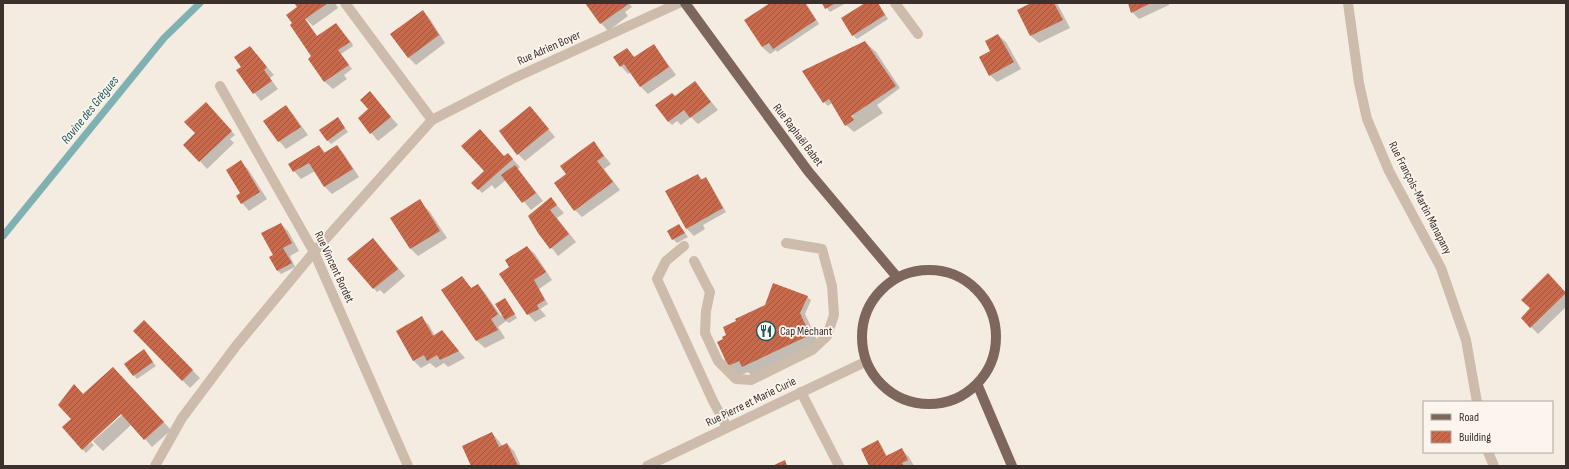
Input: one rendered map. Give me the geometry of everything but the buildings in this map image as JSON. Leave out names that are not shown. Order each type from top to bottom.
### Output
[{"type":"main road","name":"Rue Raphaël Babet","points":[[685,3],[808,171],[897,277]]},
{"type":"main road","points":[[930,269],[953,274],[972,285],[986,302],[995,322],[996,344],[990,366],[978,386],[960,397],[938,404],[916,404],[894,396],[877,381],[866,362],[861,337],[865,313],[878,292],[897,277],[908,272],[930,269]]},
{"type":"main road","points":[[978,386],[1012,466]]},
{"type":"street","points":[[345,3],[432,120]]},
{"type":"street","name":"Rue Adrien Boyer","points":[[155,466],[182,418],[236,346],[314,252],[432,120],[512,79],[679,3]]},
{"type":"street","points":[[895,3],[918,34]]},
{"type":"street","name":"Rue François-Martin Manapany","points":[[1348,3],[1359,83],[1367,119],[1389,171],[1441,268],[1466,340],[1477,401]]},
{"type":"street","name":"Rue Vincent Bordet","points":[[220,86],[314,252],[408,466]]},
{"type":"street","points":[[694,261],[710,292],[706,311],[705,333],[718,362],[736,379],[751,380],[812,350],[827,336],[834,315],[832,286],[822,248],[786,243]]},
{"type":"street","points":[[684,246],[666,262],[657,279],[713,401],[727,427]]},
{"type":"street","name":"Rue Pierre et Marie Curie","points":[[647,466],[866,362]]},
{"type":"street","points":[[801,392],[839,466]]},
{"type":"street","points":[[1488,453],[1494,466]]},
{"type":"waterway","name":"Ravine des Grègues","points":[[3,236],[164,38],[200,3]]},
{"type":"place","name":"Cap Méchant","points":[[766,331]]}]
